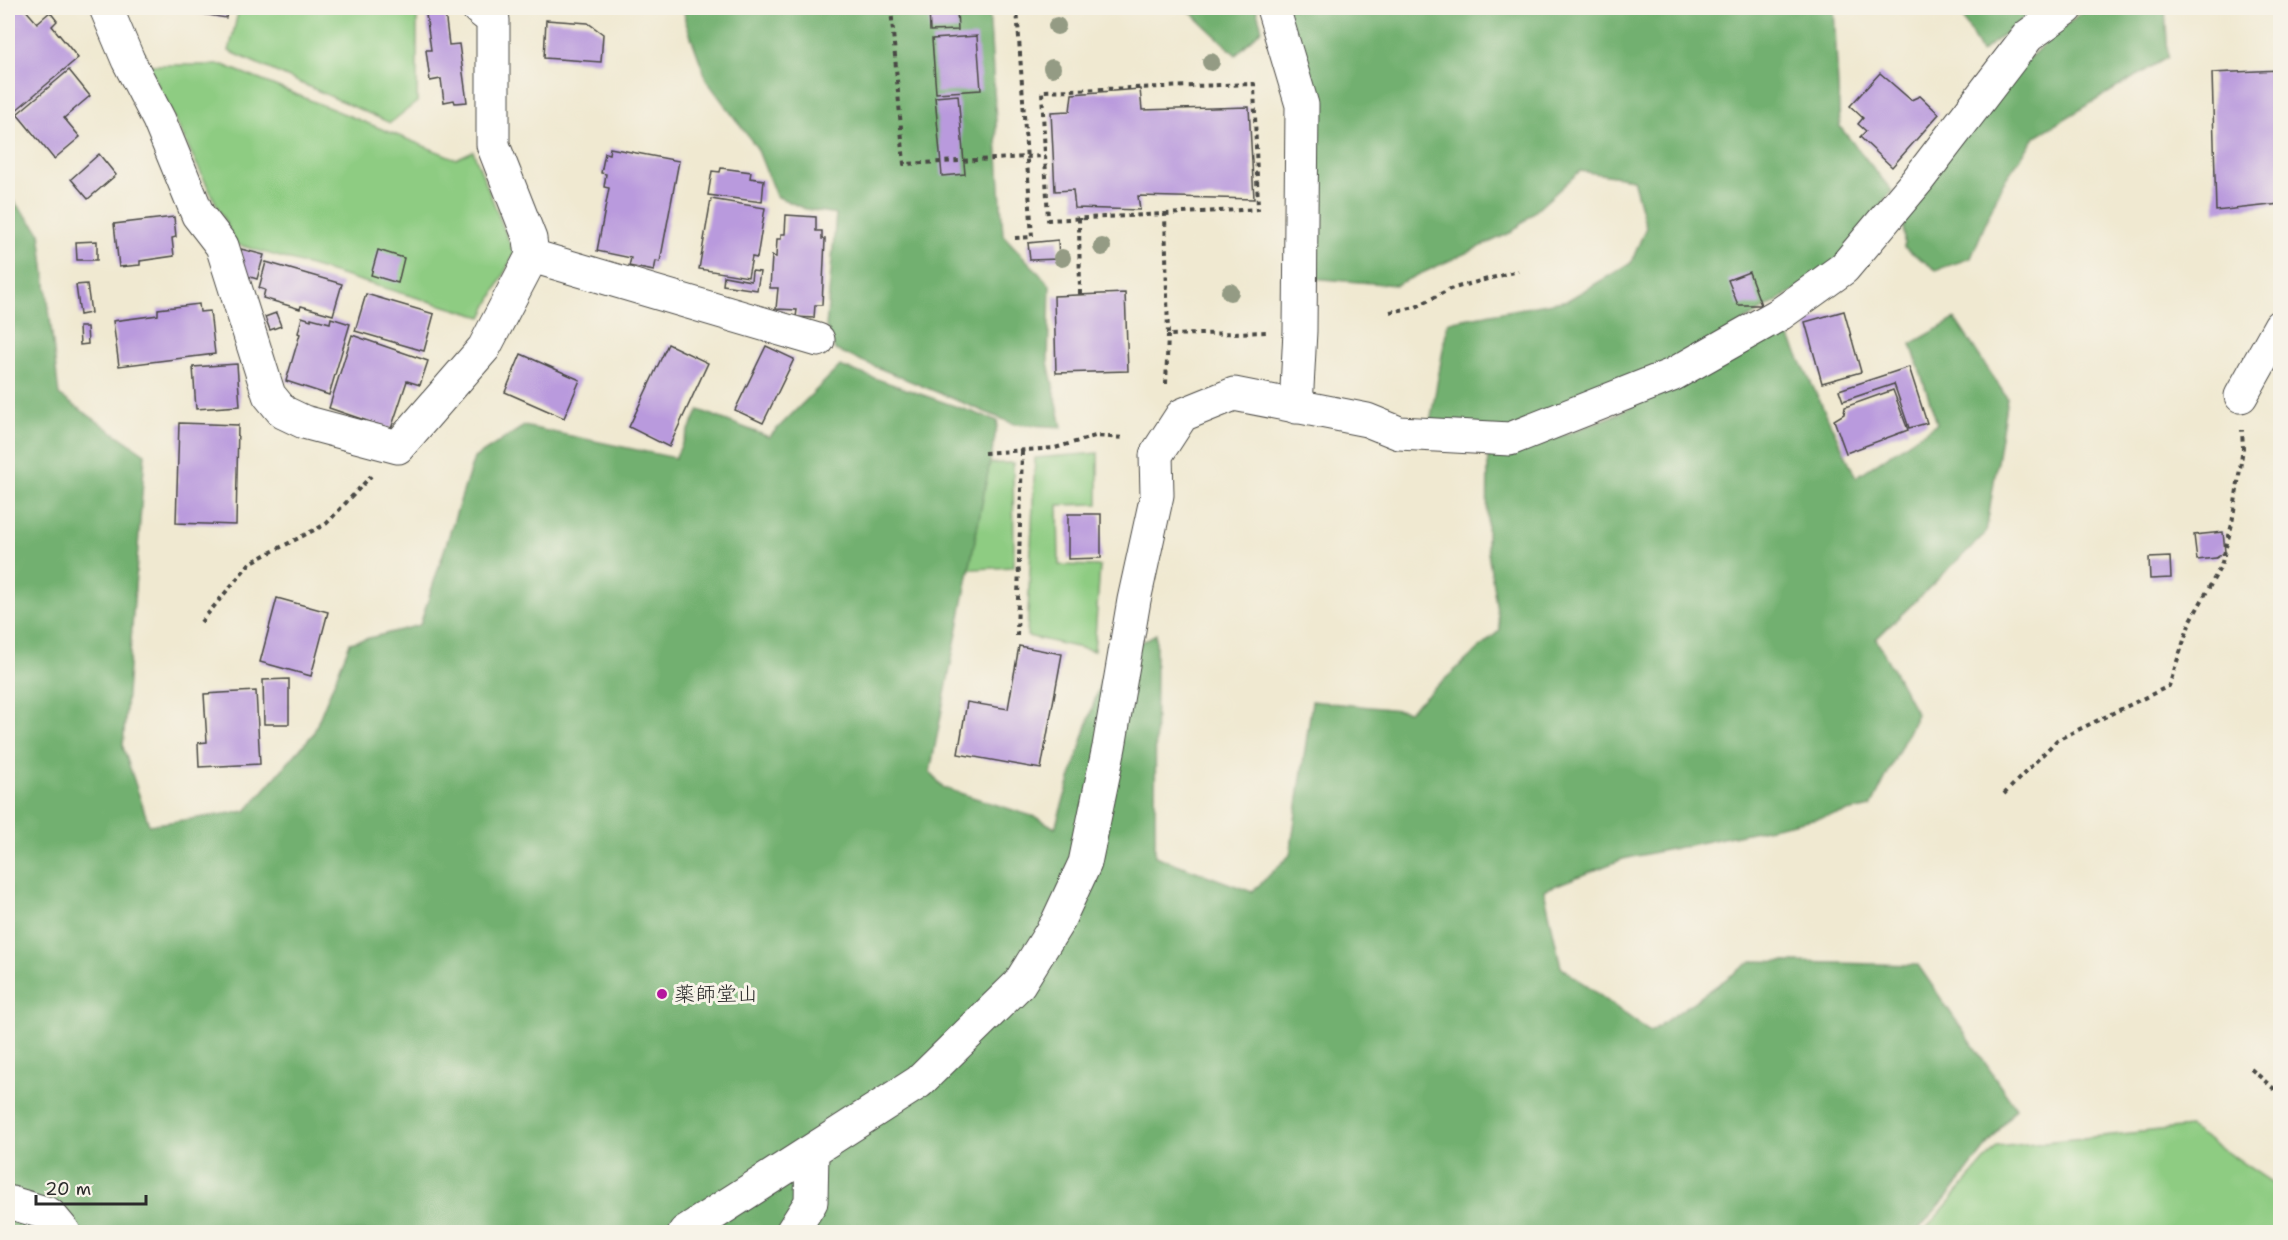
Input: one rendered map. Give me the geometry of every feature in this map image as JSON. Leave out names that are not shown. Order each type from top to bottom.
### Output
[{"type":"street","points":[[106,8],[128,60],[159,120],[198,214],[222,246],[269,394],[283,412],[304,422],[398,447],[484,348],[532,256],[530,239],[493,145],[493,20],[478,8]]},
{"type":"street","points":[[686,1233],[919,1082],[1018,984],[1057,923],[1085,863],[1109,747],[1134,600],[1157,495],[1156,455],[1182,416],[1234,394],[1367,420],[1399,433],[1510,439],[1672,375],[1780,314],[1844,268],[1917,181],[2028,36],[2067,8]]},
{"type":"street","points":[[1270,10],[1302,105],[1300,331],[1296,407]]},
{"type":"street","points":[[532,256],[818,340]]},
{"type":"street","points":[[2241,396],[2280,326]]},
{"type":"street","points":[[792,1233],[811,1202],[813,1151]]},
{"type":"street","points":[[8,1202],[49,1214],[64,1233]]},
{"type":"path","points":[[891,8],[904,164],[1046,156]]},
{"type":"path","points":[[1015,238],[1032,237],[1017,8]]},
{"type":"path","points":[[1254,84],[1258,209],[1048,219],[1046,156],[1042,91],[1254,84]]},
{"type":"path","points":[[1165,214],[1168,335],[1300,331]]},
{"type":"path","points":[[1079,218],[1080,295]]},
{"type":"path","points":[[1390,312],[1416,308],[1450,289],[1518,271]]},
{"type":"path","points":[[2004,794],[2057,740],[2169,687],[2190,622],[2221,566],[2232,524],[2243,448],[2241,396]]},
{"type":"path","points":[[984,453],[1055,448],[1095,436],[1165,442]]},
{"type":"path","points":[[201,622],[250,563],[326,524],[398,447]]},
{"type":"path","points":[[1017,636],[1022,451]]},
{"type":"path","points":[[2251,1069],[2280,1094]]},
{"type":"green space","points":[[239,8],[417,8],[417,102],[390,123],[229,51]]},
{"type":"green space","points":[[684,8],[989,8],[1003,235],[1050,285],[1048,362],[1062,427],[1014,424],[835,350],[826,327],[836,214],[805,209],[776,196],[757,148],[707,81],[685,20]]},
{"type":"green space","points":[[1186,8],[1256,8],[1262,29],[1236,55]]},
{"type":"green space","points":[[1281,8],[1834,8],[1840,127],[1892,191],[1838,264],[1669,367],[1509,434],[1429,428],[1448,322],[1568,300],[1631,263],[1646,227],[1633,179],[1580,171],[1512,232],[1396,285],[1310,278]]},
{"type":"green space","points":[[1958,8],[2037,8],[1981,52]]},
{"type":"green space","points":[[2086,8],[2165,8],[2168,57],[2036,136],[2002,184],[1971,258],[1936,270],[1904,247],[1903,215],[2008,76]]},
{"type":"green space","points":[[148,65],[223,65],[456,159],[473,151],[514,254],[482,317],[236,244]]},
{"type":"green space","points":[[8,195],[40,232],[59,395],[145,454],[123,747],[149,825],[246,811],[313,734],[350,643],[420,625],[474,458],[524,426],[675,458],[699,410],[769,437],[840,366],[998,421],[930,772],[944,788],[1038,818],[1055,828],[1107,661],[1156,634],[1155,856],[1252,892],[1290,855],[1312,701],[1409,711],[1500,630],[1487,546],[1488,454],[1522,451],[1613,416],[1785,328],[1856,477],[1937,423],[1911,344],[1955,319],[2007,398],[1986,533],[1876,639],[1917,714],[1871,807],[1623,859],[1544,890],[1561,967],[1650,1032],[1752,961],[1918,965],[2016,1108],[1953,1190],[1916,1232],[8,1232]]},
{"type":"green space","points":[[1098,453],[1098,504],[1058,505],[1059,565],[1100,566],[1094,651],[1027,636],[1035,458]]},
{"type":"green space","points":[[1013,463],[1014,567],[953,570],[959,464]]},
{"type":"green space","points":[[2189,1127],[2280,1188],[2280,1232],[1923,1232],[1997,1147]]},
{"type":"building","points":[[8,8],[24,8],[37,23],[50,12],[57,21],[52,26],[78,58],[8,117]]},
{"type":"building","points":[[197,8],[228,8],[226,18],[196,13]]},
{"type":"building","points":[[929,8],[957,8],[958,30],[930,31]]},
{"type":"building","points":[[445,12],[449,45],[459,44],[467,102],[455,103],[454,100],[444,102],[441,79],[430,81],[426,50],[431,50],[426,14]]},
{"type":"building","points":[[546,20],[588,23],[603,34],[601,62],[544,58]]},
{"type":"building","points":[[977,36],[981,90],[936,93],[932,39]]},
{"type":"building","points":[[69,70],[90,96],[64,118],[80,137],[54,159],[17,114]]},
{"type":"building","points":[[2280,70],[2280,204],[2216,211],[2212,73]]},
{"type":"building","points":[[1880,73],[1911,100],[1920,96],[1939,114],[1892,167],[1860,137],[1866,131],[1858,124],[1863,118],[1850,106]]},
{"type":"building","points":[[1140,89],[1142,110],[1249,107],[1254,199],[1138,196],[1140,210],[1075,208],[1073,190],[1055,191],[1051,112],[1070,111],[1072,94]]},
{"type":"building","points":[[958,95],[965,174],[942,176],[935,97]]},
{"type":"building","points":[[610,148],[679,161],[660,262],[656,261],[654,271],[629,266],[631,258],[597,251],[609,188],[604,187],[606,174],[601,173],[605,153],[609,154]]},
{"type":"building","points":[[99,154],[116,175],[88,199],[71,179]]},
{"type":"building","points":[[721,168],[751,172],[750,178],[764,180],[762,202],[708,195],[712,171],[720,172]]},
{"type":"building","points":[[711,199],[765,208],[757,258],[752,257],[748,277],[699,269]]},
{"type":"building","points":[[786,215],[816,217],[816,231],[822,231],[822,239],[825,239],[822,305],[815,305],[814,318],[796,317],[797,310],[776,309],[778,288],[770,288],[772,256],[776,257],[777,239],[781,239],[781,234],[785,234]]},
{"type":"building","points":[[174,217],[176,237],[172,238],[174,256],[140,261],[140,265],[119,267],[114,224]]},
{"type":"building","points":[[1058,240],[1059,259],[1030,260],[1028,243]]},
{"type":"building","points":[[97,241],[97,260],[77,260],[76,242]]},
{"type":"building","points":[[241,249],[264,255],[257,279],[244,275]]},
{"type":"building","points":[[378,250],[404,258],[398,283],[371,275]]},
{"type":"building","points":[[266,262],[342,284],[333,315],[301,306],[300,309],[263,298],[265,290],[259,288]]},
{"type":"building","points":[[752,271],[760,272],[757,290],[723,285],[724,276],[751,281]]},
{"type":"building","points":[[1749,272],[1761,305],[1738,305],[1728,280]]},
{"type":"building","points":[[87,284],[91,313],[80,315],[76,285]]},
{"type":"building","points":[[1125,293],[1128,371],[1056,373],[1054,296]]},
{"type":"building","points":[[366,294],[434,314],[424,351],[355,331]]},
{"type":"building","points":[[199,304],[200,312],[210,311],[215,354],[119,366],[113,321],[158,315],[158,309]]},
{"type":"building","points":[[1844,311],[1861,372],[1822,383],[1805,322]]},
{"type":"building","points":[[276,313],[281,326],[270,330],[265,317]]},
{"type":"building","points":[[302,317],[330,323],[331,318],[350,324],[329,395],[286,381],[300,334],[298,333]]},
{"type":"building","points":[[79,327],[87,327],[88,344],[80,345]]},
{"type":"building","points":[[352,335],[428,361],[420,385],[407,381],[391,429],[329,408]]},
{"type":"building","points":[[668,344],[708,363],[669,447],[629,427]]},
{"type":"building","points":[[766,346],[794,359],[763,423],[735,410]]},
{"type":"building","points":[[521,354],[580,380],[564,418],[505,392]]},
{"type":"building","points":[[237,364],[240,406],[196,409],[193,367]]},
{"type":"building","points":[[1909,367],[1927,423],[1909,428],[1894,384],[1843,401],[1839,390]]},
{"type":"building","points":[[1893,390],[1908,430],[1846,453],[1834,420],[1844,414],[1845,407]]},
{"type":"building","points":[[179,423],[238,425],[236,525],[176,523]]},
{"type":"building","points":[[1068,514],[1101,514],[1101,558],[1068,559]]},
{"type":"building","points":[[2223,532],[2225,552],[2216,558],[2197,560],[2194,535]]},
{"type":"building","points":[[2170,557],[2171,578],[2150,579],[2149,558]]},
{"type":"building","points":[[277,598],[328,612],[311,676],[260,662]]},
{"type":"building","points":[[1019,646],[1062,654],[1041,769],[958,754],[967,702],[1008,709]]},
{"type":"building","points":[[289,679],[289,724],[264,724],[263,680]]},
{"type":"building","points":[[256,691],[260,764],[199,767],[198,743],[207,742],[204,694]]},
{"type":"place","name":"薬師堂山","points":[[662,994]]}]
